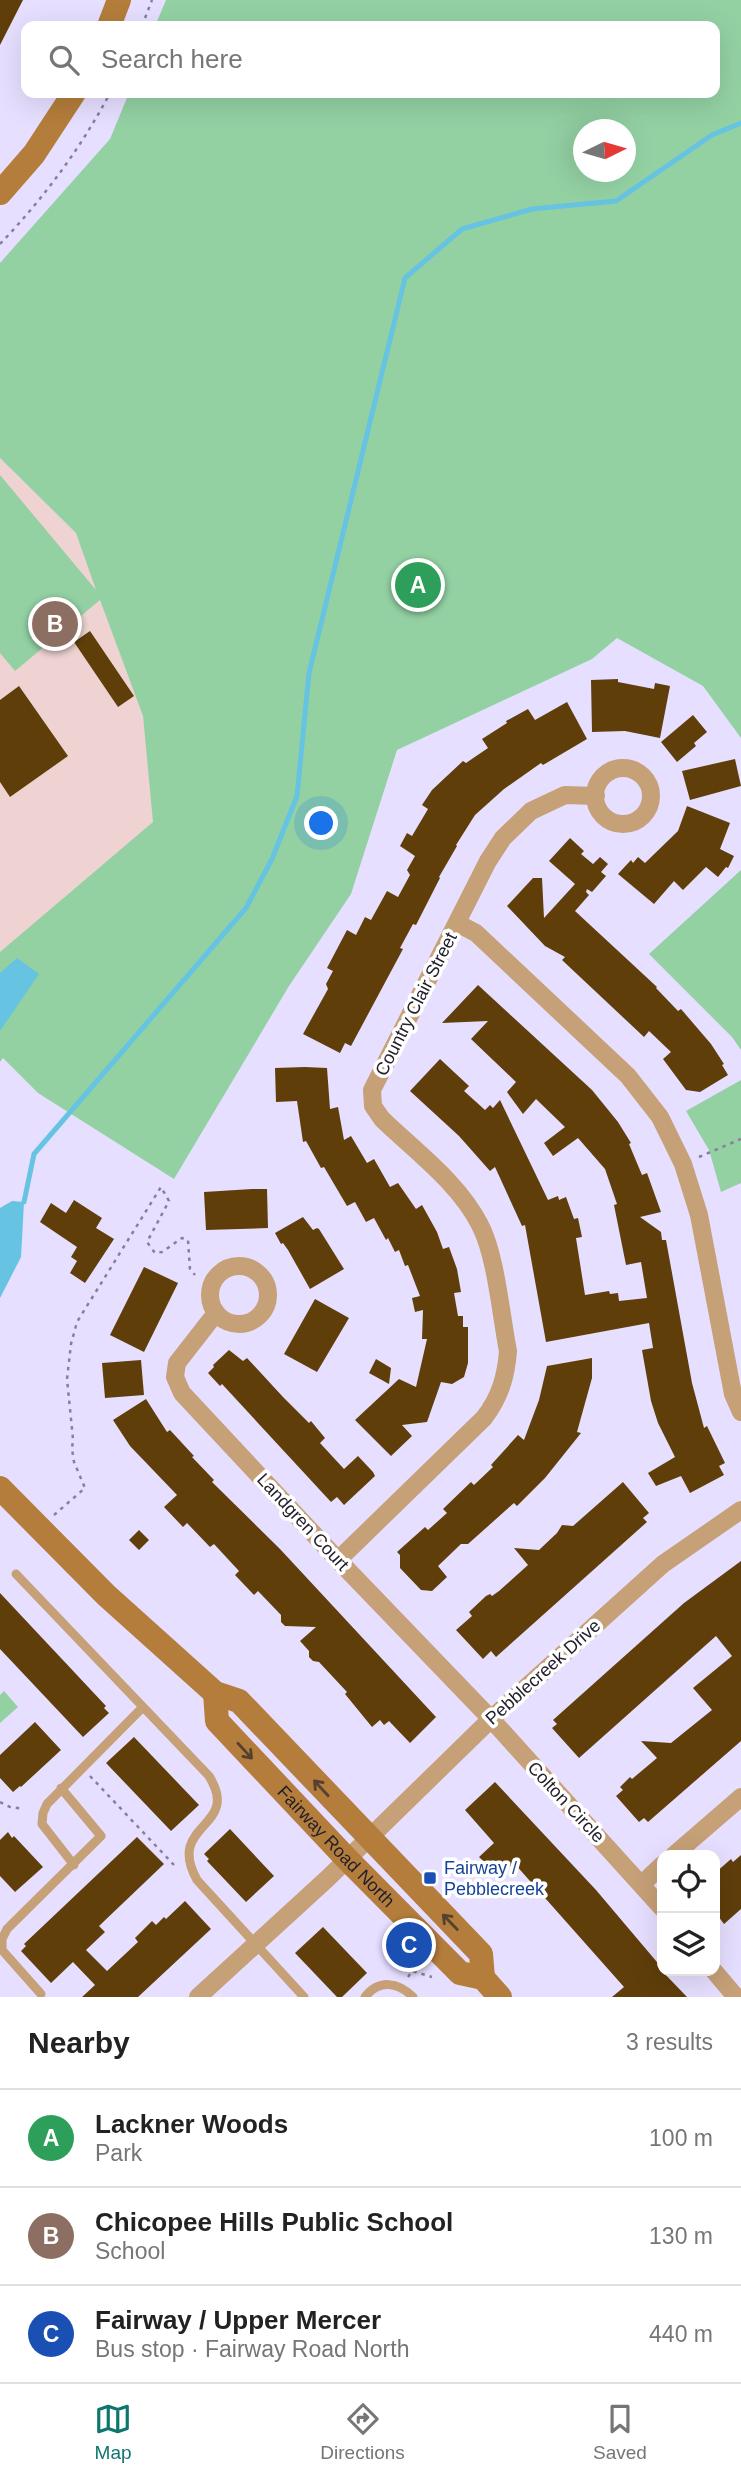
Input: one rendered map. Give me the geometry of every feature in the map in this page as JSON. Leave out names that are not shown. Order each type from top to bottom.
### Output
[{"type":"main road","points":[[112,21],[119,0]]},
{"type":"main road","points":[[0,193],[34,154],[71,98]]},
{"type":"main road","name":"Fairway Road North","points":[[0,1488],[106,1595],[215,1693],[218,1721],[358,1848],[460,1973],[483,1978],[500,1997]]},
{"type":"street","points":[[457,923],[488,861],[503,838],[531,811],[565,795],[596,796]]},
{"type":"street","name":"Country Clair Street","points":[[338,1560],[484,1418],[504,1380],[508,1351],[488,1244],[481,1226],[452,1186],[382,1119],[373,1106],[372,1090],[457,923],[476,933],[628,1076],[660,1117],[683,1164],[699,1215],[733,1394],[741,1412]]},
{"type":"street","name":"Landgren Court","points":[[216,1313],[177,1363],[175,1377],[182,1393],[491,1718]]},
{"type":"street","name":"Pebblecreek Drive","points":[[198,1997],[358,1848],[491,1718],[663,1564],[741,1510]]},
{"type":"street","name":"Colton Circle","points":[[491,1718],[657,1902]]},
{"type":"street","points":[[680,1850],[741,1797]]},
{"type":"street","points":[[642,1884],[657,1870]]},
{"type":"street","points":[[718,1976],[736,1997]]},
{"type":"lane","points":[[16,1574],[209,1776],[218,1795],[217,1807],[212,1817],[197,1832],[187,1857],[197,1880],[304,1997]]},
{"type":"lane","points":[[74,1865],[42,1824],[43,1813],[61,1788],[143,1707]]},
{"type":"lane","points":[[41,1994],[2,1950],[2,1939],[7,1929],[101,1836],[61,1788]]},
{"type":"lane","points":[[365,1997],[371,1989],[387,1983],[402,1987],[412,1997]]},
{"type":"path","points":[[144,21],[152,0]]},
{"type":"path","points":[[0,244],[61,171],[107,98]]},
{"type":"path","points":[[683,1164],[741,1139]]},
{"type":"path","points":[[38,1529],[85,1488],[72,1450],[67,1379],[71,1344],[77,1322],[161,1187],[169,1201],[148,1242],[150,1249],[155,1253],[162,1252],[182,1238],[188,1240],[190,1269],[195,1275]]},
{"type":"path","points":[[82,1767],[174,1865]]},
{"type":"path","points":[[0,1802],[24,1810]]},
{"type":"path","points":[[402,1987],[412,1971],[439,1979]]},
{"type":"shaded area","points":[[0,458],[76,533],[143,716],[154,822],[0,952]]},
{"type":"green space","points":[[166,0],[741,0],[741,738],[703,686],[617,638],[592,659],[397,750],[351,894],[289,986],[174,1179],[38,1093],[3,1058],[0,1062],[0,952],[153,822],[143,716],[100,600],[15,671],[0,653],[0,475],[96,590],[76,533],[0,458],[0,263],[110,139],[127,98],[720,98],[720,21],[157,21]]},
{"type":"green space","points":[[741,870],[741,1050],[732,1037],[649,954]]},
{"type":"green space","points":[[741,1080],[741,1183],[721,1192],[709,1150],[686,1111]]},
{"type":"green space","points":[[4,1691],[18,1707],[0,1723],[0,1695]]},
{"type":"water","points":[[17,958],[39,974],[0,1031],[0,973]]},
{"type":"water","points":[[12,1201],[24,1202],[21,1257],[0,1298],[0,1208]]},
{"type":"building","points":[[0,0],[23,0],[0,45]]},
{"type":"building","points":[[90,631],[134,696],[118,707],[74,642]]},
{"type":"building","points":[[618,679],[618,682],[654,689],[655,683],[670,686],[660,738],[625,731],[592,732],[591,680]]},
{"type":"building","points":[[19,686],[68,756],[10,797],[0,782],[0,700]]},
{"type":"building","points":[[567,702],[587,739],[543,765],[541,763],[504,789],[475,815],[456,845],[416,925],[413,924],[400,948],[403,949],[351,1046],[345,1043],[340,1053],[303,1034],[328,989],[326,984],[333,971],[327,968],[347,930],[356,935],[365,917],[371,920],[387,891],[398,897],[410,875],[407,870],[415,856],[400,846],[407,833],[412,836],[428,809],[422,805],[432,790],[463,761],[466,763],[488,748],[482,739],[507,723],[506,721],[528,709],[535,720]]},
{"type":"building","points":[[693,715],[707,732],[694,743],[696,746],[677,762],[661,742]]},
{"type":"building","points":[[735,759],[741,786],[690,800],[682,771]]},
{"type":"building","points":[[687,806],[730,823],[720,849],[734,856],[728,868],[718,877],[706,867],[683,890],[674,881],[654,904],[618,874],[631,860],[633,863],[638,857],[645,863],[678,831]]},
{"type":"building","points":[[570,838],[584,851],[581,854],[593,864],[600,857],[608,864],[601,872],[606,876],[592,892],[587,889],[589,895],[575,911],[657,987],[678,1011],[681,1009],[724,1064],[722,1065],[728,1075],[700,1092],[686,1090],[663,1059],[671,1052],[649,1031],[644,1037],[562,960],[565,957],[545,946],[507,906],[533,878],[542,878],[544,918],[575,884],[549,861]]},
{"type":"building","points":[[478,985],[592,1090],[631,1143],[629,1144],[642,1175],[647,1173],[661,1212],[640,1217],[661,1232],[662,1240],[666,1240],[692,1383],[704,1428],[707,1426],[725,1463],[719,1466],[724,1475],[690,1493],[681,1476],[656,1486],[648,1473],[675,1457],[658,1423],[651,1401],[642,1350],[653,1348],[649,1323],[546,1342],[525,1225],[522,1226],[495,1167],[490,1171],[459,1136],[410,1091],[440,1059],[469,1086],[464,1091],[485,1110],[490,1105],[493,1108],[500,1100],[548,1200],[558,1196],[559,1200],[566,1197],[574,1219],[578,1218],[582,1237],[576,1238],[585,1295],[609,1291],[610,1294],[618,1293],[619,1301],[647,1298],[641,1262],[626,1265],[614,1205],[617,1204],[605,1169],[578,1138],[553,1156],[544,1143],[565,1127],[536,1099],[523,1114],[507,1092],[516,1082],[471,1039],[488,1021],[442,1023]]},
{"type":"building","points":[[275,1068],[327,1068],[330,1109],[338,1107],[344,1140],[351,1136],[367,1163],[374,1159],[390,1187],[398,1183],[416,1209],[422,1205],[443,1249],[449,1247],[457,1269],[461,1292],[454,1293],[458,1316],[463,1316],[463,1327],[468,1327],[468,1363],[464,1377],[452,1384],[441,1382],[427,1422],[402,1425],[412,1436],[391,1456],[355,1420],[399,1379],[416,1387],[427,1339],[422,1339],[423,1310],[415,1312],[412,1298],[420,1296],[399,1250],[395,1252],[374,1218],[366,1222],[355,1202],[347,1206],[324,1167],[321,1168],[306,1141],[303,1142],[297,1101],[276,1102]]},
{"type":"building","points":[[267,1189],[268,1228],[206,1230],[204,1192]]},
{"type":"building","points":[[74,1200],[102,1218],[96,1228],[114,1239],[85,1283],[70,1273],[77,1261],[71,1257],[77,1247],[40,1222],[51,1203],[66,1213]]},
{"type":"building","points":[[303,1217],[313,1230],[319,1229],[344,1269],[310,1289],[275,1233]]},
{"type":"building","points":[[144,1267],[178,1283],[144,1352],[110,1335]]},
{"type":"building","points":[[315,1299],[349,1318],[317,1372],[284,1354]]},
{"type":"building","points":[[229,1350],[243,1361],[247,1358],[309,1423],[311,1421],[325,1438],[320,1443],[344,1469],[358,1456],[373,1472],[375,1476],[344,1505],[337,1497],[331,1502],[222,1384],[220,1386],[208,1373]]},
{"type":"building","points":[[592,1358],[592,1378],[577,1432],[581,1433],[545,1478],[517,1506],[514,1503],[468,1544],[461,1544],[438,1566],[447,1577],[432,1591],[421,1590],[400,1568],[400,1555],[397,1552],[425,1527],[428,1530],[447,1513],[443,1509],[471,1482],[474,1485],[493,1467],[491,1465],[518,1435],[524,1440],[539,1400],[547,1366]]},
{"type":"building","points":[[376,1359],[391,1368],[389,1384],[369,1373]]},
{"type":"building","points":[[141,1360],[144,1395],[105,1398],[102,1363]]},
{"type":"building","points":[[146,1399],[167,1432],[170,1430],[194,1456],[192,1457],[214,1480],[212,1482],[280,1549],[436,1717],[410,1743],[389,1721],[384,1725],[380,1720],[372,1727],[345,1694],[347,1692],[319,1662],[309,1657],[309,1651],[300,1641],[316,1627],[285,1626],[281,1622],[281,1615],[258,1591],[254,1595],[235,1575],[239,1571],[214,1544],[210,1547],[187,1523],[183,1527],[164,1507],[177,1495],[130,1446],[113,1420]]},
{"type":"building","points":[[623,1482],[649,1513],[643,1518],[647,1522],[496,1657],[491,1651],[483,1659],[456,1630],[472,1616],[469,1612],[486,1596],[492,1596],[499,1591],[528,1565],[514,1548],[539,1550],[562,1525],[573,1526]]},
{"type":"building","points":[[139,1530],[149,1540],[139,1550],[129,1540]]},
{"type":"building","points":[[741,1561],[741,1741],[648,1822],[644,1818],[639,1822],[616,1796],[623,1790],[620,1787],[630,1777],[632,1779],[657,1758],[641,1741],[671,1743],[712,1710],[693,1688],[732,1656],[716,1636],[579,1758],[552,1728],[557,1724],[553,1720],[684,1603]]},
{"type":"building","points":[[0,1593],[106,1706],[104,1708],[109,1713],[83,1737],[0,1649]]},
{"type":"building","points":[[35,1722],[61,1750],[13,1792],[0,1778],[0,1755]]},
{"type":"building","points":[[134,1737],[199,1805],[171,1831],[106,1763]]},
{"type":"building","points":[[495,1782],[596,1890],[657,1962],[657,1976],[667,1976],[687,1997],[612,1997],[624,1987],[514,1863],[499,1876],[479,1857],[494,1843],[465,1810]]},
{"type":"building","points":[[230,1829],[274,1876],[246,1902],[207,1861],[209,1859],[204,1854]]},
{"type":"building","points":[[8,1832],[43,1867],[15,1892],[0,1876],[0,1840]]},
{"type":"building","points":[[137,1837],[164,1864],[99,1926],[105,1932],[86,1950],[107,1971],[138,1942],[135,1938],[152,1921],[156,1925],[164,1917],[166,1919],[185,1901],[211,1929],[138,1997],[82,1997],[95,1985],[73,1962],[51,1983],[21,1951],[26,1946],[24,1944]]},
{"type":"building","points":[[741,1855],[741,1909],[724,1924],[720,1919],[720,1869],[731,1859],[733,1862]]},
{"type":"building","points":[[323,1927],[367,1973],[342,1997],[337,1997],[295,1953]]},
{"type":"waterway","points":[[24,1202],[34,1154],[246,908],[272,859],[297,796],[309,673],[405,278],[462,229],[532,209],[616,201],[712,135],[741,123]]},
{"type":"place","name":"Lackner Woods","points":[[418,585]]},
{"type":"place","name":"Chicopee Hills Public School","points":[[55,624]]},
{"type":"place","name":"Fairway / Pebblecreek","points":[[430,1878]]},
{"type":"place","name":"Fairway / Upper Mercer","points":[[409,1945]]}]
